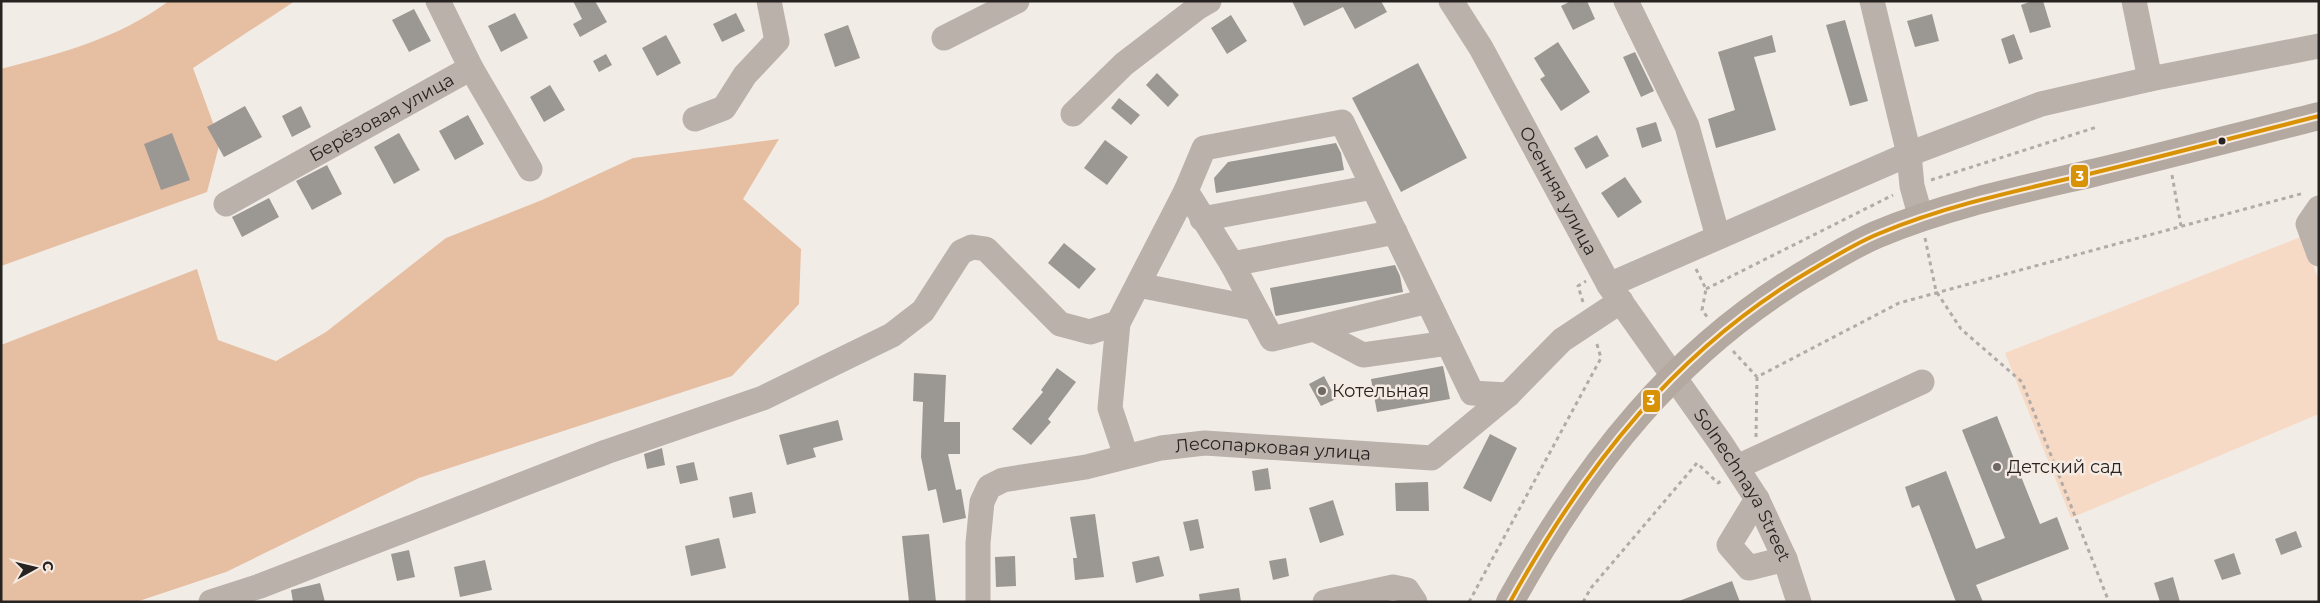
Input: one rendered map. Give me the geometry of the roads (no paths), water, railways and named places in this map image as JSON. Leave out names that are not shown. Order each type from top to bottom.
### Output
[{"type":"main road","points":[[1510,602],[1541,545],[1596,463],[1672,376],[1719,334],[1786,284],[1876,235],[1921,218],[2009,192],[2319,116]]},
{"type":"street","name":"Берёзовая улица","points":[[226,204],[471,68],[438,1]]},
{"type":"street","points":[[695,119],[724,108],[745,75],[777,41],[769,1]]},
{"type":"street","points":[[944,38],[1017,1]]},
{"type":"street","points":[[1073,114],[1124,64],[1197,8],[1209,1]]},
{"type":"street","name":"Осенняя улица","points":[[1451,1],[1481,48],[1611,286],[1672,376]]},
{"type":"street","points":[[1626,1],[1687,126],[1718,237]]},
{"type":"street","points":[[1872,1],[1909,154],[1912,186],[1921,218]]},
{"type":"street","points":[[2134,1],[2150,79]]},
{"type":"street","name":"Лесопарковая улица","points":[[978,602],[978,543],[982,502],[989,487],[1003,480],[1086,467],[1161,448],[1205,443],[1432,458],[1508,395],[1562,340],[1589,321],[1611,286],[1909,154],[2041,104],[2150,79],[2319,46]]},
{"type":"street","points":[[471,68],[530,168]]},
{"type":"street","points":[[1126,456],[1110,408],[1118,322],[1186,191],[1204,148],[1342,122],[1472,393],[1508,395]]},
{"type":"street","points":[[1202,219],[1374,187]]},
{"type":"street","points":[[1186,191],[1232,264],[1272,339],[1428,301]]},
{"type":"street","points":[[2314,200],[2308,224],[2319,254]]},
{"type":"street","points":[[1232,264],[1395,232]]},
{"type":"street","points":[[211,602],[260,586],[606,452],[763,398],[892,335],[923,311],[961,252],[972,247],[986,249],[1060,324],[1090,332],[1118,322]]},
{"type":"street","points":[[1138,285],[1254,308]]},
{"type":"street","points":[[1314,329],[1362,355],[1448,343]]},
{"type":"street","name":"Solnechnaya Street","points":[[1672,376],[1746,464],[1756,499],[1785,559],[1800,602]]},
{"type":"street","points":[[1746,464],[1922,382]]},
{"type":"street","points":[[1756,499],[1729,545],[1749,568],[1785,559]]},
{"type":"street","points":[[1325,602],[1393,587],[1407,590],[1415,602]]},
{"type":"place","name":"Котельная","points":[[1322,391]]},
{"type":"place","name":"Детский сад","points":[[1997,467]]}]
